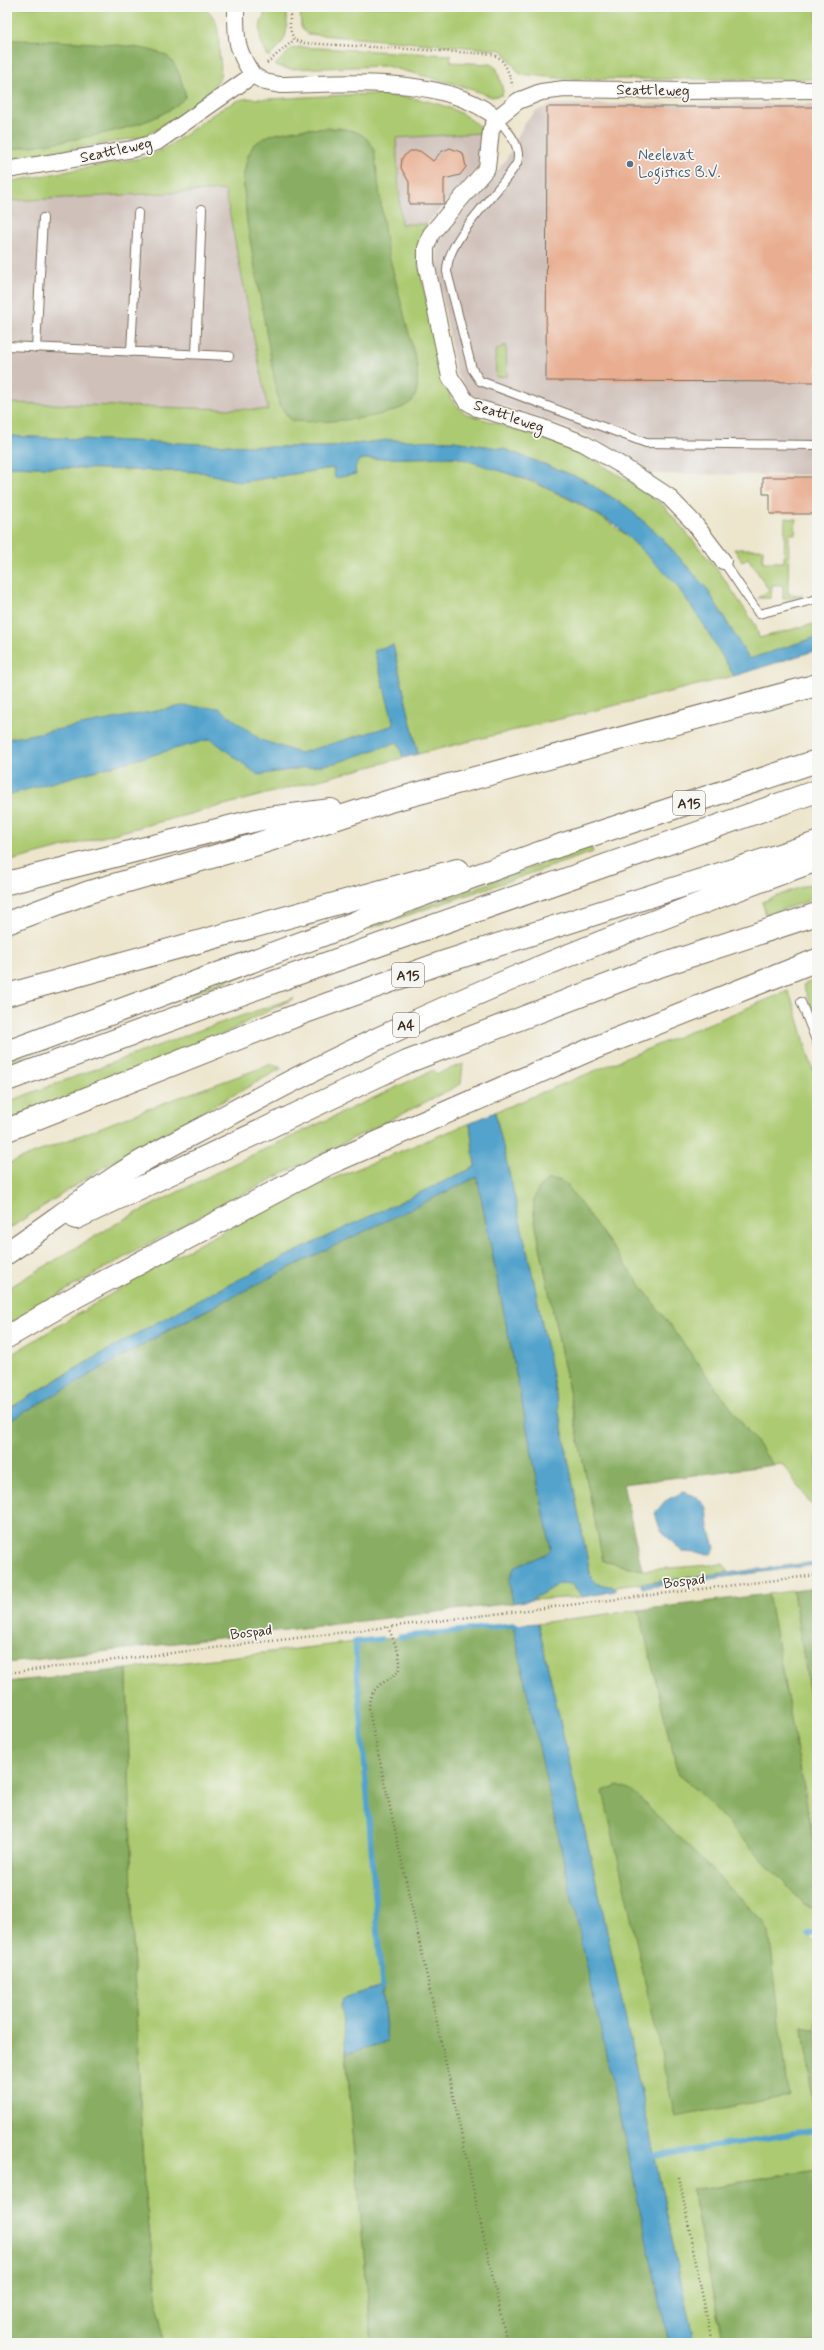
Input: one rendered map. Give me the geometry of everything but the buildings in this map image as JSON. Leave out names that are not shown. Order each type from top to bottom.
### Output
[{"type":"highway","points":[[7,923],[89,892],[254,845],[390,801],[817,685]]},
{"type":"highway","name":"A15","points":[[7,1052],[346,926],[409,900],[561,845],[817,761]]},
{"type":"highway","name":"A15","points":[[7,1080],[300,973],[817,791]]},
{"type":"highway","points":[[7,882],[261,819],[390,801]]},
{"type":"highway","name":"A15","points":[[7,1130],[300,1014],[438,964],[817,843]]},
{"type":"highway","name":"A15","points":[[7,995],[413,881],[561,845]]},
{"type":"highway","name":"A4","points":[[14,1248],[120,1174],[273,1090],[402,1027],[560,958],[674,912],[817,860]]},
{"type":"highway","name":"A4","points":[[14,1248],[407,1062],[650,969],[817,914]]},
{"type":"highway","points":[[7,1337],[77,1296],[326,1165],[587,1051],[817,960]]},
{"type":"street","points":[[236,7],[237,41],[241,56],[253,74],[265,82],[280,85],[378,84],[415,87],[463,98],[484,108],[497,118]]},
{"type":"street","name":"Seattleweg","points":[[7,170],[133,149],[157,142],[253,74]]},
{"type":"street","name":"Seattleweg","points":[[724,561],[694,524],[668,496],[645,480],[583,443],[538,426],[477,408],[466,401],[450,377],[426,263],[426,248],[431,234],[487,168],[491,130],[497,118],[518,100],[541,92],[564,89],[684,91],[817,90]]},
{"type":"lane","points":[[497,118],[517,147],[519,156],[517,163],[460,238],[446,260],[447,272],[472,369],[480,381],[646,443],[817,445]]},
{"type":"lane","points":[[196,354],[202,209]]},
{"type":"lane","points":[[131,352],[138,213]]},
{"type":"lane","points":[[36,348],[43,218]]},
{"type":"lane","points":[[7,346],[229,356]]},
{"type":"lane","points":[[724,561],[759,614],[817,599]]},
{"type":"lane","points":[[801,1002],[817,1043]]},
{"type":"path","points":[[290,7],[290,29],[294,40]]},
{"type":"path","points":[[253,74],[294,40]]},
{"type":"path","points":[[294,40],[304,43],[491,54],[498,56],[503,61],[518,100]]},
{"type":"path","name":"Bospad","points":[[7,1673],[817,1575]]},
{"type":"path","points":[[388,1627],[401,1663],[397,1673],[373,1692],[368,1703],[506,2343]]},
{"type":"path","points":[[679,2178],[712,2343]]},
{"type":"shaded area","points":[[553,104],[817,104],[817,475],[650,474],[615,450],[587,435],[508,407],[479,401],[469,393],[456,373],[436,261],[438,242],[506,160],[525,122],[536,111]]},
{"type":"shaded area","points":[[481,133],[483,162],[427,224],[401,224],[396,138]]},
{"type":"shaded area","points":[[225,190],[268,410],[7,403],[7,201]]},
{"type":"green space","points":[[7,7],[205,7],[213,16],[219,36],[221,67],[219,79],[207,95],[185,112],[161,128],[142,137],[7,160],[7,150],[126,128],[92,43],[7,40]]},
{"type":"green space","points":[[269,7],[287,7],[287,30],[286,35],[276,51],[269,57],[262,45],[260,32],[262,19]]},
{"type":"green space","points":[[304,7],[817,7],[817,79],[567,79],[520,74],[502,50],[307,34],[301,27],[300,10]]},
{"type":"green space","points":[[7,40],[117,45],[157,52],[168,57],[175,65],[180,75],[186,96],[172,108],[153,118],[129,127],[103,134],[7,150]]},
{"type":"green space","points":[[300,47],[450,55],[451,62],[491,64],[497,69],[503,91],[502,95],[492,97],[462,86],[386,66],[288,69],[275,65],[291,49]]},
{"type":"green space","points":[[374,94],[417,99],[444,106],[468,118],[480,127],[481,133],[396,138],[401,224],[427,224],[421,234],[417,255],[441,370],[451,399],[466,414],[526,432],[580,452],[634,484],[664,506],[721,574],[756,626],[759,638],[817,623],[817,637],[749,659],[707,589],[659,535],[626,506],[580,478],[504,449],[454,441],[388,440],[330,447],[275,447],[7,436],[7,403],[268,410],[225,190],[7,201],[7,182],[147,157],[170,145],[225,107],[237,101],[249,98],[266,99]]},
{"type":"green space","points":[[338,128],[359,133],[371,143],[374,149],[386,243],[417,365],[417,389],[415,397],[412,401],[403,407],[390,412],[336,421],[292,421],[279,405],[247,223],[243,178],[247,158],[254,144],[270,135],[301,129]]},
{"type":"green space","points":[[506,345],[507,376],[496,377],[495,351]]},
{"type":"green space","points":[[456,457],[487,466],[548,489],[603,519],[629,537],[653,558],[675,583],[706,628],[734,676],[418,754],[393,645],[374,650],[403,758],[7,862],[7,466],[202,472],[241,482],[333,468],[335,477],[356,474],[355,467],[360,460],[364,459]]},
{"type":"green space","points":[[785,518],[796,519],[795,534],[789,534],[788,594],[802,595],[802,597],[783,599],[783,585],[772,585],[771,598],[758,598],[769,590],[748,558],[742,561],[734,549],[763,549],[763,562],[784,562]]},
{"type":"green space","points":[[591,846],[593,852],[350,935],[7,1063],[7,1059],[85,1029]]},
{"type":"green space","points":[[817,881],[817,898],[766,915],[762,902]]},
{"type":"green space","points":[[817,979],[817,1022],[803,985]]},
{"type":"green space","points":[[788,991],[817,1080],[817,1512],[782,1464],[773,1465],[760,1450],[566,1184],[535,1221],[603,1561],[642,1570],[723,1564],[729,1572],[615,1587],[597,1584],[591,1578],[533,1277],[495,1112]]},
{"type":"green space","points":[[294,998],[201,1045],[7,1121],[7,1102],[197,1031]]},
{"type":"green space","points":[[272,1064],[282,1068],[99,1170],[7,1230],[7,1164],[158,1105]]},
{"type":"green space","points":[[463,1064],[461,1084],[174,1230],[7,1326],[7,1289],[119,1222],[231,1165],[433,1070],[436,1074]]},
{"type":"green space","points":[[470,1123],[475,1167],[382,1210],[244,1278],[95,1357],[7,1410],[7,1357],[157,1266],[293,1195]]},
{"type":"green space","points":[[477,1177],[551,1549],[546,1554],[514,1568],[509,1581],[513,1603],[7,1663],[7,1422],[180,1324],[298,1263]]},
{"type":"green space","points":[[547,1180],[559,1180],[566,1184],[773,1465],[623,1484],[642,1570],[603,1561],[535,1221],[534,1198],[538,1189]]},
{"type":"green space","points":[[560,1583],[572,1584],[583,1597],[531,1600]]},
{"type":"green space","points":[[817,1588],[817,1738],[793,1591]]},
{"type":"green space","points":[[793,1591],[817,1738],[817,1860],[768,1594]]},
{"type":"green space","points":[[768,1594],[817,1860],[817,1907],[815,1909],[804,1904],[696,1789],[678,1774],[639,1610]]},
{"type":"green space","points":[[639,1610],[678,1774],[696,1788],[815,1908],[817,1907],[817,1932],[808,1935],[817,1944],[817,2029],[803,2026],[817,2138],[817,2170],[692,2190],[723,2343],[694,2343],[601,1903],[538,1623]]},
{"type":"green space","points":[[513,1625],[669,2343],[372,2343],[346,2053],[387,2042],[355,1642]]},
{"type":"green space","points":[[355,1642],[387,2042],[346,2053],[372,2343],[163,2343],[144,2187],[133,1947],[127,1669]]},
{"type":"green space","points":[[127,1669],[133,1947],[144,2187],[163,2343],[7,2343],[7,1682]]},
{"type":"green space","points":[[618,1785],[631,1790],[762,1920],[769,1932],[789,2096],[675,2117],[603,1791]]},
{"type":"green space","points":[[803,2026],[817,2029],[817,2138]]},
{"type":"green space","points":[[817,2170],[817,2343],[723,2343],[692,2190]]},
{"type":"water","points":[[7,436],[275,447],[330,447],[388,440],[454,441],[504,449],[580,478],[626,506],[659,535],[707,589],[749,659],[817,637],[817,650],[734,676],[702,622],[675,583],[617,526],[577,502],[535,482],[456,457],[364,459],[360,460],[355,467],[356,474],[335,478],[333,468],[241,482],[201,472],[7,466]]},
{"type":"water","points":[[393,645],[418,754],[403,758],[398,742],[336,763],[258,775],[211,739],[7,795],[7,739],[182,706],[219,708],[261,740],[300,753],[394,725],[374,650]]},
{"type":"water","points":[[495,1112],[533,1277],[591,1578],[597,1584],[615,1587],[615,1591],[583,1597],[572,1584],[560,1583],[531,1600],[513,1603],[509,1581],[514,1568],[546,1554],[551,1549],[477,1177],[309,1258],[177,1325],[7,1422],[7,1410],[94,1358],[196,1301],[289,1255],[475,1167],[470,1123]]},
{"type":"water","points":[[683,1492],[697,1497],[707,1508],[709,1527],[715,1548],[711,1554],[682,1552],[660,1529],[655,1513],[665,1501]]},
{"type":"water","points":[[815,1562],[815,1565],[642,1588],[641,1584]]},
{"type":"water","points":[[538,1623],[601,1903],[694,2343],[669,2343],[527,1692],[513,1625]]},
{"type":"water","points":[[382,1986],[387,2042],[346,2053],[341,2007],[344,1998]]},
{"type":"waterway","points":[[400,1637],[513,1625]]},
{"type":"waterway","points":[[382,1639],[355,1642],[382,1986]]},
{"type":"waterway","points":[[808,1935],[817,1933]]},
{"type":"waterway","points":[[655,2156],[817,2130]]},
{"type":"place","name":"Neelevat Logistics B.V.","points":[[630,164]]}]
